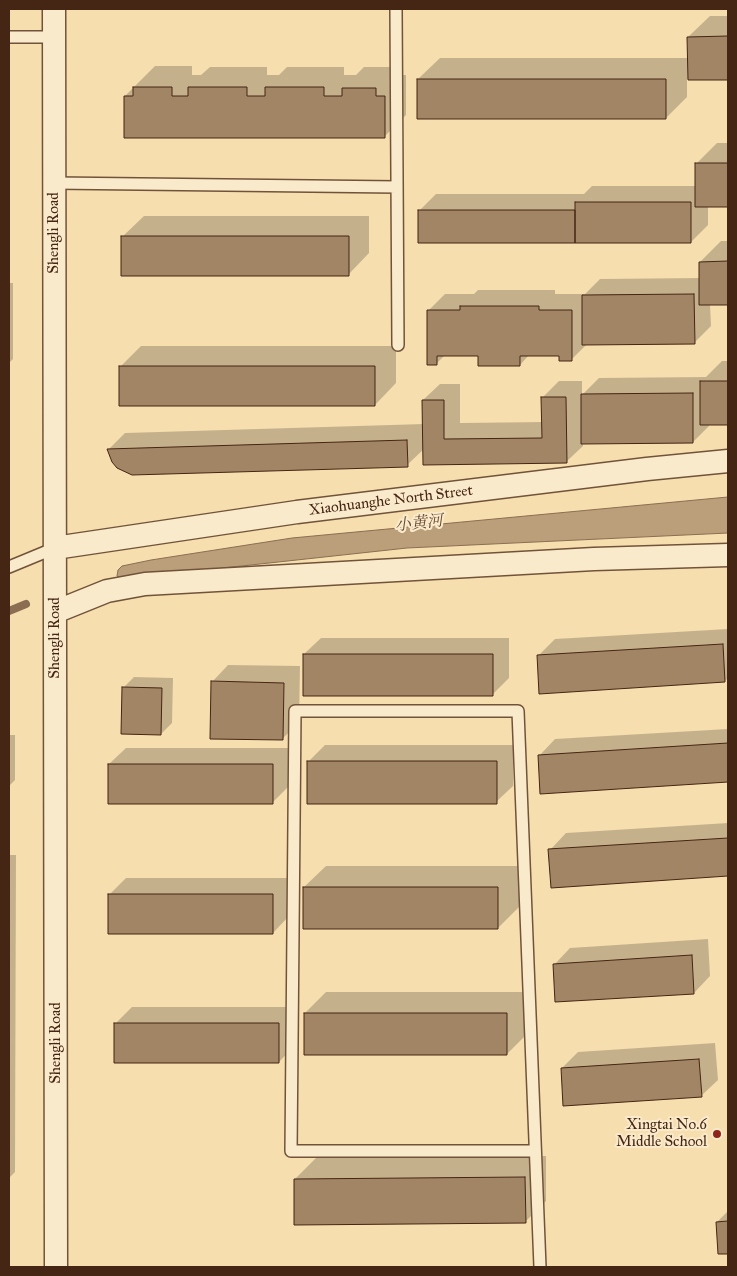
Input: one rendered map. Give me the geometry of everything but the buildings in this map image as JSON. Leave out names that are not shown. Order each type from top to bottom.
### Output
[{"type":"street","name":"Shengli Road","points":[[54,9],[56,1267]]},
{"type":"street","name":"Xiaohuanghe North Street","points":[[55,548],[297,512],[647,469],[728,461]]},
{"type":"street","points":[[55,612],[107,591],[145,584],[594,559],[728,555]]},
{"type":"lane","points":[[396,9],[398,345]]},
{"type":"lane","points":[[9,37],[54,37]]},
{"type":"lane","points":[[54,183],[397,186]]},
{"type":"lane","points":[[9,567],[55,548]]},
{"type":"lane","points":[[535,1151],[291,1151],[295,712],[518,712],[540,1267]]},
{"type":"shaded area","points":[[728,497],[728,533],[407,548],[122,579],[117,576],[118,570],[122,566],[292,538]]},
{"type":"waterway","name":"小黄河","points":[[9,611],[26,604]]},
{"type":"place","name":"Xingtai No.6 Middle School","points":[[717,1134]]}]
